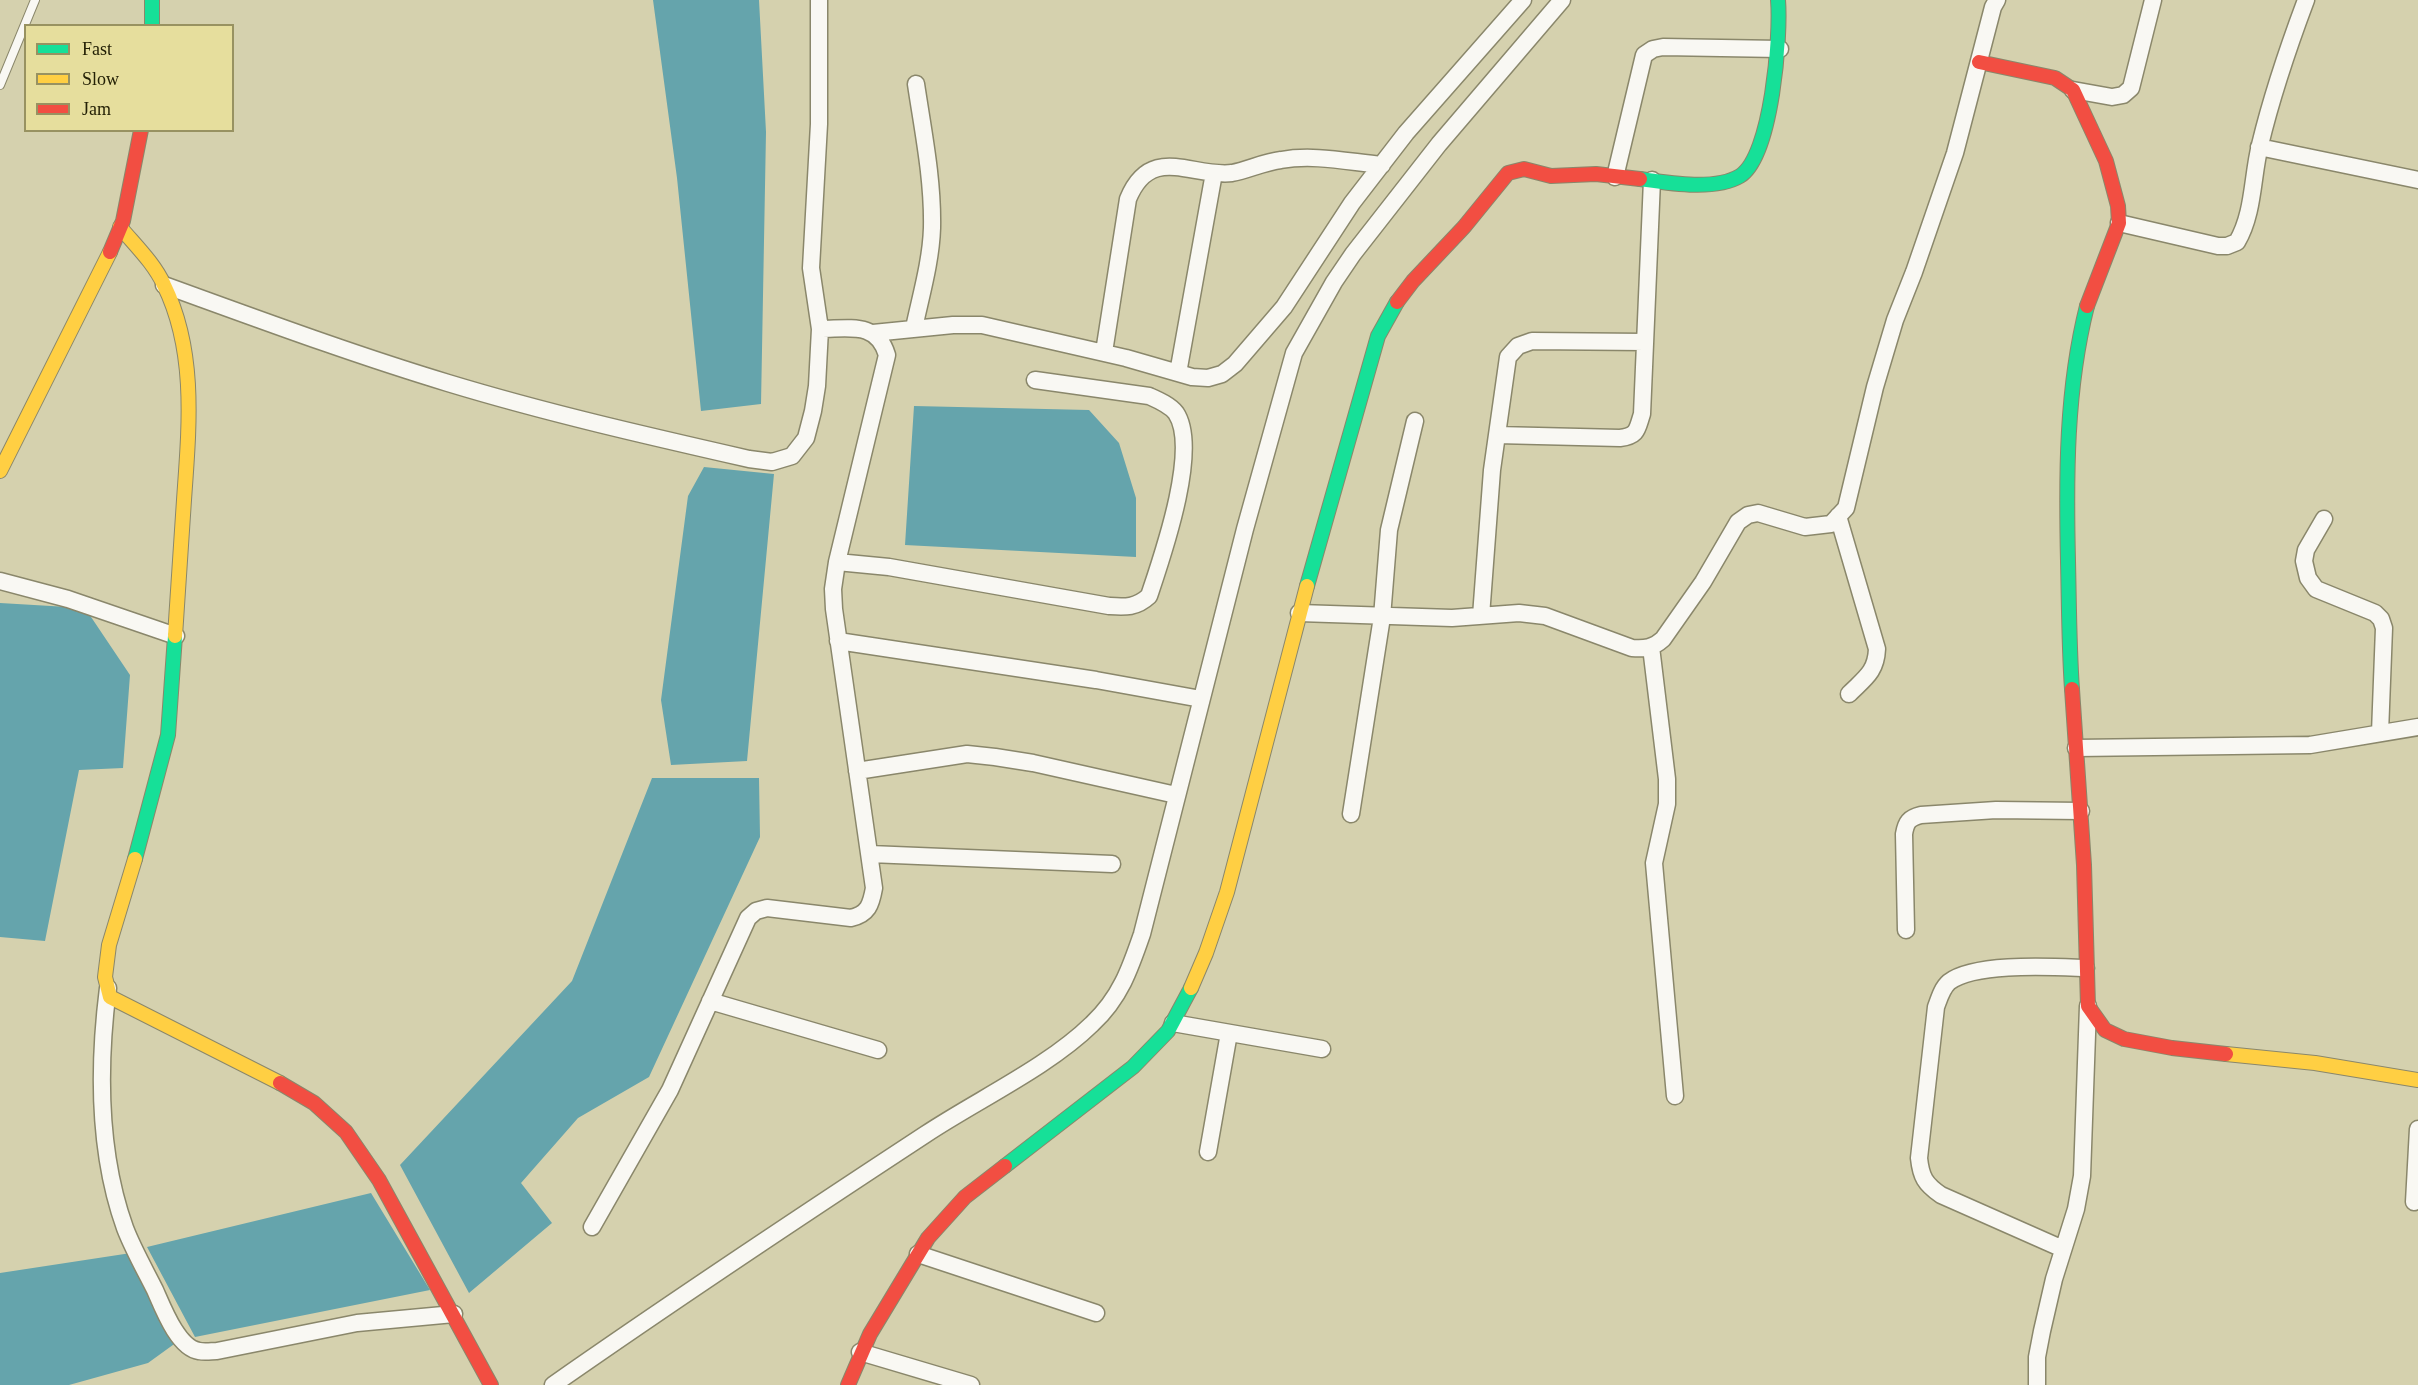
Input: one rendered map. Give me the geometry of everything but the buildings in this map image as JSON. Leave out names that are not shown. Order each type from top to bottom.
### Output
[{"type":"street","points":[[152,0],[152,24]]},
{"type":"street","points":[[164,285],[319,341],[449,384],[604,426],[772,462],[792,456],[806,438],[817,386],[820,329],[811,268],[819,124],[819,0]]},
{"type":"street","points":[[820,329],[860,329],[873,333],[953,325],[982,325],[1104,352],[1178,373],[1208,378],[1222,374],[1235,364],[1284,307],[1352,203],[1406,133],[1523,0]]},
{"type":"street","points":[[553,1385],[692,1288],[928,1132],[1065,1049],[1116,998],[1142,934],[1245,529],[1294,353],[1334,282],[1353,254],[1439,144],[1562,0]]},
{"type":"street","points":[[848,1385],[866,1339],[918,1254],[947,1213],[1133,1067],[1173,1023],[1185,1002],[1206,953],[1227,892],[1323,523],[1378,336],[1389,312],[1405,289],[1459,232],[1514,168],[1522,168],[1540,175],[1596,174],[1699,184],[1730,180],[1741,175],[1751,162],[1764,126],[1774,84],[1780,49],[1778,0]]},
{"type":"street","points":[[1299,613],[1452,618],[1519,613],[1545,616],[1632,648],[1644,649],[1663,639],[1703,582],[1738,522],[1748,515],[1758,513],[1805,527],[1817,528],[1831,524],[1846,508],[1878,376],[1895,320],[1955,153],[1993,7],[1997,0]]},
{"type":"street","points":[[1979,62],[2055,78],[2073,90],[2112,97],[2123,95],[2131,88],[2153,0]]},
{"type":"street","points":[[2119,222],[2218,246],[2227,246],[2237,242],[2246,223],[2259,147],[2277,80],[2306,0]]},
{"type":"street","points":[[1615,177],[1644,55],[1653,49],[1663,47],[1780,49]]},
{"type":"street","points":[[914,328],[932,229],[929,170],[916,84]]},
{"type":"street","points":[[2037,1385],[2037,1357],[2042,1331],[2076,1209],[2082,1176],[2088,1006],[2080,811],[2070,656],[2066,490],[2073,375],[2090,294],[2119,222],[2118,206],[2106,161],[2073,90]]},
{"type":"street","points":[[0,471],[102,271],[120,227],[141,132]]},
{"type":"street","points":[[2259,147],[2418,180]]},
{"type":"street","points":[[1104,352],[1128,199],[1133,186],[1144,176],[1159,168],[1176,165],[1214,173],[1233,173],[1262,163],[1303,157],[1382,165]]},
{"type":"street","points":[[1178,373],[1214,173]]},
{"type":"street","points":[[1497,435],[1630,437],[1637,430],[1642,414],[1652,180]]},
{"type":"street","points":[[120,227],[164,285],[183,343],[189,376],[189,417],[168,735],[147,821],[109,945],[105,977],[110,997],[263,1074],[314,1103],[346,1132],[379,1180],[491,1385]]},
{"type":"street","points":[[592,1227],[670,1090],[748,918],[756,911],[767,908],[851,918],[863,915],[871,906],[874,888],[870,854],[838,641],[833,589],[837,562],[886,355],[883,344],[873,333]]},
{"type":"street","points":[[1481,616],[1492,470],[1508,357],[1518,346],[1532,341],[1645,342]]},
{"type":"street","points":[[837,562],[889,567],[1109,606],[1128,608],[1143,602],[1149,596],[1169,536],[1182,470],[1183,433],[1176,413],[1164,402],[1149,396],[1035,380]]},
{"type":"street","points":[[1351,814],[1382,617],[1389,530],[1415,421]]},
{"type":"street","points":[[1838,516],[1877,648],[1877,663],[1871,673],[1849,694]]},
{"type":"street","points":[[2324,519],[2306,550],[2304,561],[2308,578],[2316,589],[2375,613],[2381,618],[2384,628],[2380,733]]},
{"type":"street","points":[[0,581],[68,599],[176,636]]},
{"type":"street","points":[[838,641],[1096,680],[1201,699]]},
{"type":"street","points":[[1651,647],[1667,779],[1667,804],[1654,863],[1675,1096]]},
{"type":"street","points":[[2076,748],[2310,745],[2418,727]]},
{"type":"street","points":[[857,771],[967,754],[995,756],[1176,795]]},
{"type":"street","points":[[1906,930],[1904,834],[1910,818],[1921,814],[1996,810],[2080,811]]},
{"type":"street","points":[[870,854],[1112,864]]},
{"type":"street","points":[[2064,1249],[1941,1195],[1927,1186],[1921,1175],[1919,1158],[1936,1007],[1948,983],[1961,976],[1990,970],[2032,966],[2086,968]]},
{"type":"street","points":[[108,988],[101,1045],[106,1141],[113,1191],[125,1230],[170,1322],[183,1342],[197,1351],[217,1351],[357,1323],[454,1314]]},
{"type":"street","points":[[710,1001],[878,1050]]},
{"type":"street","points":[[2088,1006],[2105,1030],[2124,1039],[2172,1048],[2315,1063],[2418,1080]]},
{"type":"street","points":[[1173,1023],[1322,1049]]},
{"type":"street","points":[[1208,1152],[1229,1033]]},
{"type":"street","points":[[2414,1202],[2418,1129]]},
{"type":"street","points":[[918,1254],[1096,1313]]},
{"type":"street","points":[[860,1352],[971,1385]]},
{"type":"lane","points":[[25,24],[35,0]]},
{"type":"lane","points":[[0,85],[24,27]]},
{"type":"water","points":[[653,0],[759,0],[766,132],[761,404],[701,411],[677,178]]},
{"type":"water","points":[[914,406],[1089,410],[1119,443],[1136,498],[1136,557],[905,545]]},
{"type":"water","points":[[704,467],[774,474],[747,761],[671,765],[661,700],[688,496]]},
{"type":"water","points":[[0,603],[85,608],[130,675],[123,768],[79,770],[45,941],[0,937]]},
{"type":"water","points":[[652,778],[759,778],[760,837],[649,1077],[578,1118],[521,1183],[552,1223],[469,1293],[400,1165],[572,981]]},
{"type":"water","points":[[371,1193],[430,1290],[195,1337],[147,1247]]},
{"type":"water","points":[[131,1253],[177,1342],[148,1363],[69,1385],[0,1385],[0,1273]]},
{"type":"traffic: fast","points":[[152,0],[152,24]]},
{"type":"traffic: fast","points":[[1640,179],[1705,185],[1730,181],[1740,176],[1751,164],[1760,145],[1772,94],[1778,39],[1778,0]]},
{"type":"traffic: fast","points":[[1307,586],[1378,336],[1397,302]]},
{"type":"traffic: fast","points":[[2072,689],[2067,529],[2069,433],[2075,369],[2087,306]]},
{"type":"traffic: fast","points":[[135,859],[168,735],[175,636]]},
{"type":"traffic: fast","points":[[1005,1166],[1133,1067],[1168,1031],[1191,988]]},
{"type":"traffic: slow","points":[[120,227],[150,262],[164,285],[175,311],[186,363],[188,445],[175,636]]},
{"type":"traffic: slow","points":[[0,471],[110,252]]},
{"type":"traffic: slow","points":[[1191,988],[1227,892],[1307,586]]},
{"type":"traffic: slow","points":[[135,859],[109,945],[105,977],[110,997],[280,1083]]},
{"type":"traffic: slow","points":[[2226,1054],[2315,1063],[2418,1080]]},
{"type":"traffic: jam","points":[[1979,62],[2055,78],[2073,90],[2106,161],[2118,206],[2119,223],[2087,306]]},
{"type":"traffic: jam","points":[[110,252],[123,221],[141,132]]},
{"type":"traffic: jam","points":[[1397,302],[1413,281],[1464,227],[1508,173],[1524,169],[1551,176],[1596,174],[1640,179]]},
{"type":"traffic: jam","points":[[2072,689],[2084,865],[2088,1006],[2105,1030],[2124,1039],[2172,1048],[2226,1054]]},
{"type":"traffic: jam","points":[[280,1083],[314,1103],[346,1132],[379,1180],[491,1385]]},
{"type":"traffic: jam","points":[[848,1385],[870,1334],[928,1238],[965,1197],[1005,1166]]}]
